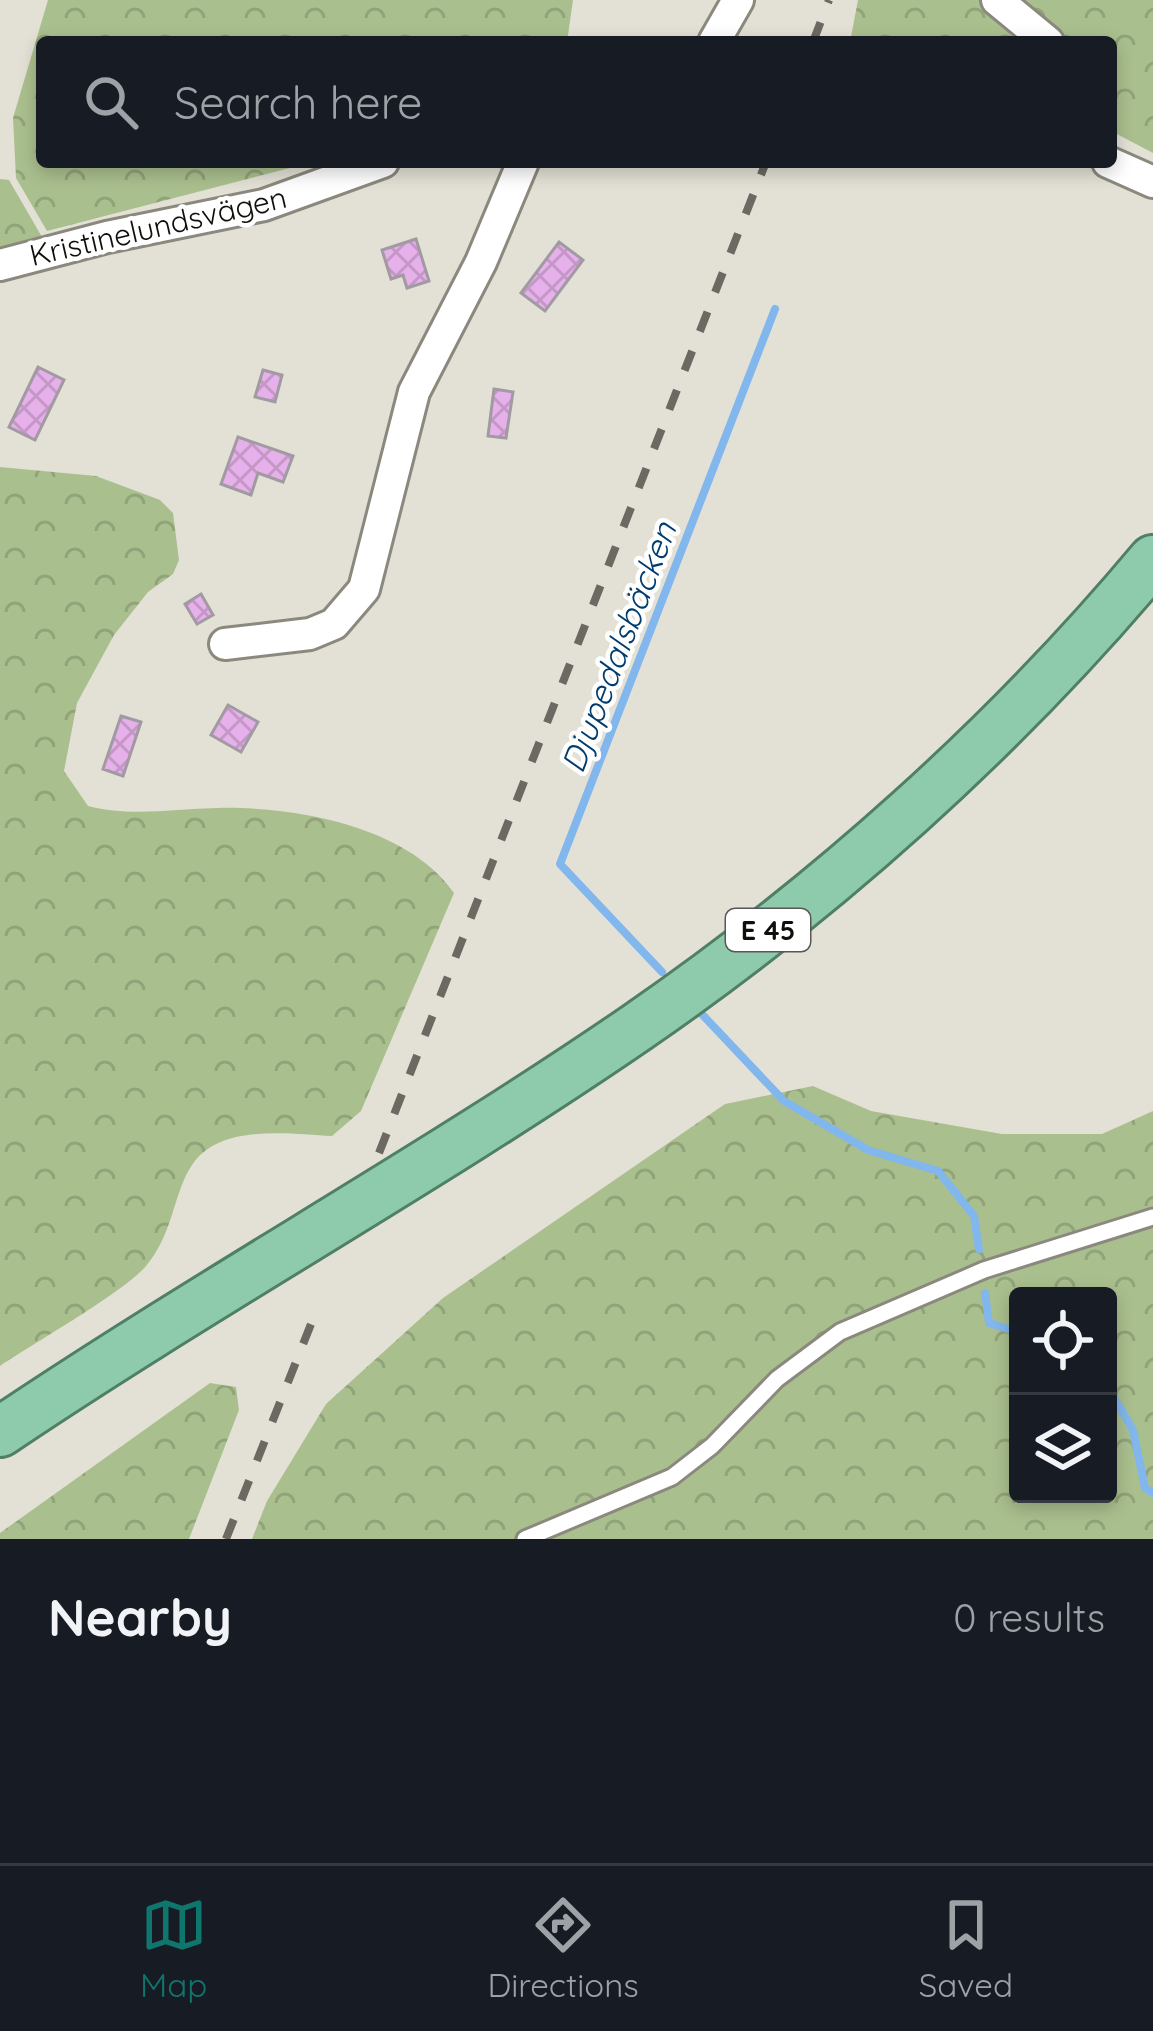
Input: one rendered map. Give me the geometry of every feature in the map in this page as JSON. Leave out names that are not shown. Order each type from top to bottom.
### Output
[{"type":"highway","name":"E 45","points":[[0,1432],[525,1102],[768,930],[960,764],[1153,560]]},
{"type":"highway","name":"E 45","points":[[0,1471],[124,1383],[700,1012],[863,884],[980,781],[1153,600]]},
{"type":"street","points":[[717,36],[738,0]]},
{"type":"street","points":[[998,0],[1041,36]]},
{"type":"street","points":[[1117,166],[1153,182]]},
{"type":"street","name":"Kristinelundsvägen","points":[[0,265],[264,205],[366,168]]},
{"type":"street","points":[[225,644],[310,634],[334,624],[364,590],[414,392],[481,262],[520,168]]},
{"type":"lane","points":[[525,1539],[672,1477],[777,1378],[840,1332],[984,1270],[1153,1217]]},
{"type":"green space","points":[[48,0],[573,0],[568,36],[37,36]]},
{"type":"green space","points":[[858,0],[987,0],[1031,36],[851,36]]},
{"type":"green space","points":[[1011,0],[1153,0],[1153,153],[1117,134],[1117,36],[1056,36]]},
{"type":"green space","points":[[36,40],[36,168],[290,168],[47,231],[16,178],[13,118]]},
{"type":"green space","points":[[0,179],[9,180],[42,237],[0,251]]},
{"type":"green space","points":[[0,467],[96,476],[160,500],[173,513],[179,560],[173,574],[148,592],[114,635],[77,703],[64,771],[88,806],[136,812],[247,808],[314,816],[379,836],[408,851],[454,893],[361,1111],[332,1136],[256,1134],[220,1142],[204,1152],[186,1176],[162,1240],[146,1266],[99,1303],[0,1366]]},
{"type":"green space","points":[[813,1086],[871,1111],[1002,1134],[1102,1134],[1153,1111],[1153,1539],[252,1539],[267,1501],[326,1404],[443,1298],[725,1104]]},
{"type":"green space","points":[[210,1383],[236,1387],[239,1410],[189,1539],[0,1539],[0,1533]]},
{"type":"building","points":[[416,239],[429,281],[407,288],[403,275],[391,279],[382,250]]},
{"type":"building","points":[[559,242],[583,260],[545,311],[521,293]]},
{"type":"building","points":[[38,367],[64,380],[35,440],[9,427]]},
{"type":"building","points":[[263,370],[282,375],[275,402],[255,397]]},
{"type":"building","points":[[494,389],[513,392],[506,438],[488,436]]},
{"type":"building","points":[[238,437],[293,456],[283,482],[258,473],[251,495],[221,484]]},
{"type":"building","points":[[201,594],[213,615],[197,624],[185,604]]},
{"type":"building","points":[[228,705],[258,722],[241,752],[211,735]]},
{"type":"building","points":[[121,716],[141,722],[123,776],[103,769]]},
{"type":"waterway","name":"Djupedalsbäcken","points":[[662,972],[560,864],[775,309]]},
{"type":"waterway","name":"Djupedalsbäcken","points":[[697,1009],[784,1101],[868,1150],[938,1171],[974,1216],[979,1249]]},
{"type":"waterway","name":"Djupedalsbäcken","points":[[985,1293],[989,1323],[1009,1329]]},
{"type":"waterway","name":"Djupedalsbäcken","points":[[1113,1395],[1133,1430],[1145,1488],[1153,1493]]},
{"type":"railway","points":[[815,36],[829,0]]},
{"type":"railway","points":[[379,1153],[764,168]]},
{"type":"railway","points":[[226,1539],[311,1324]]}]
